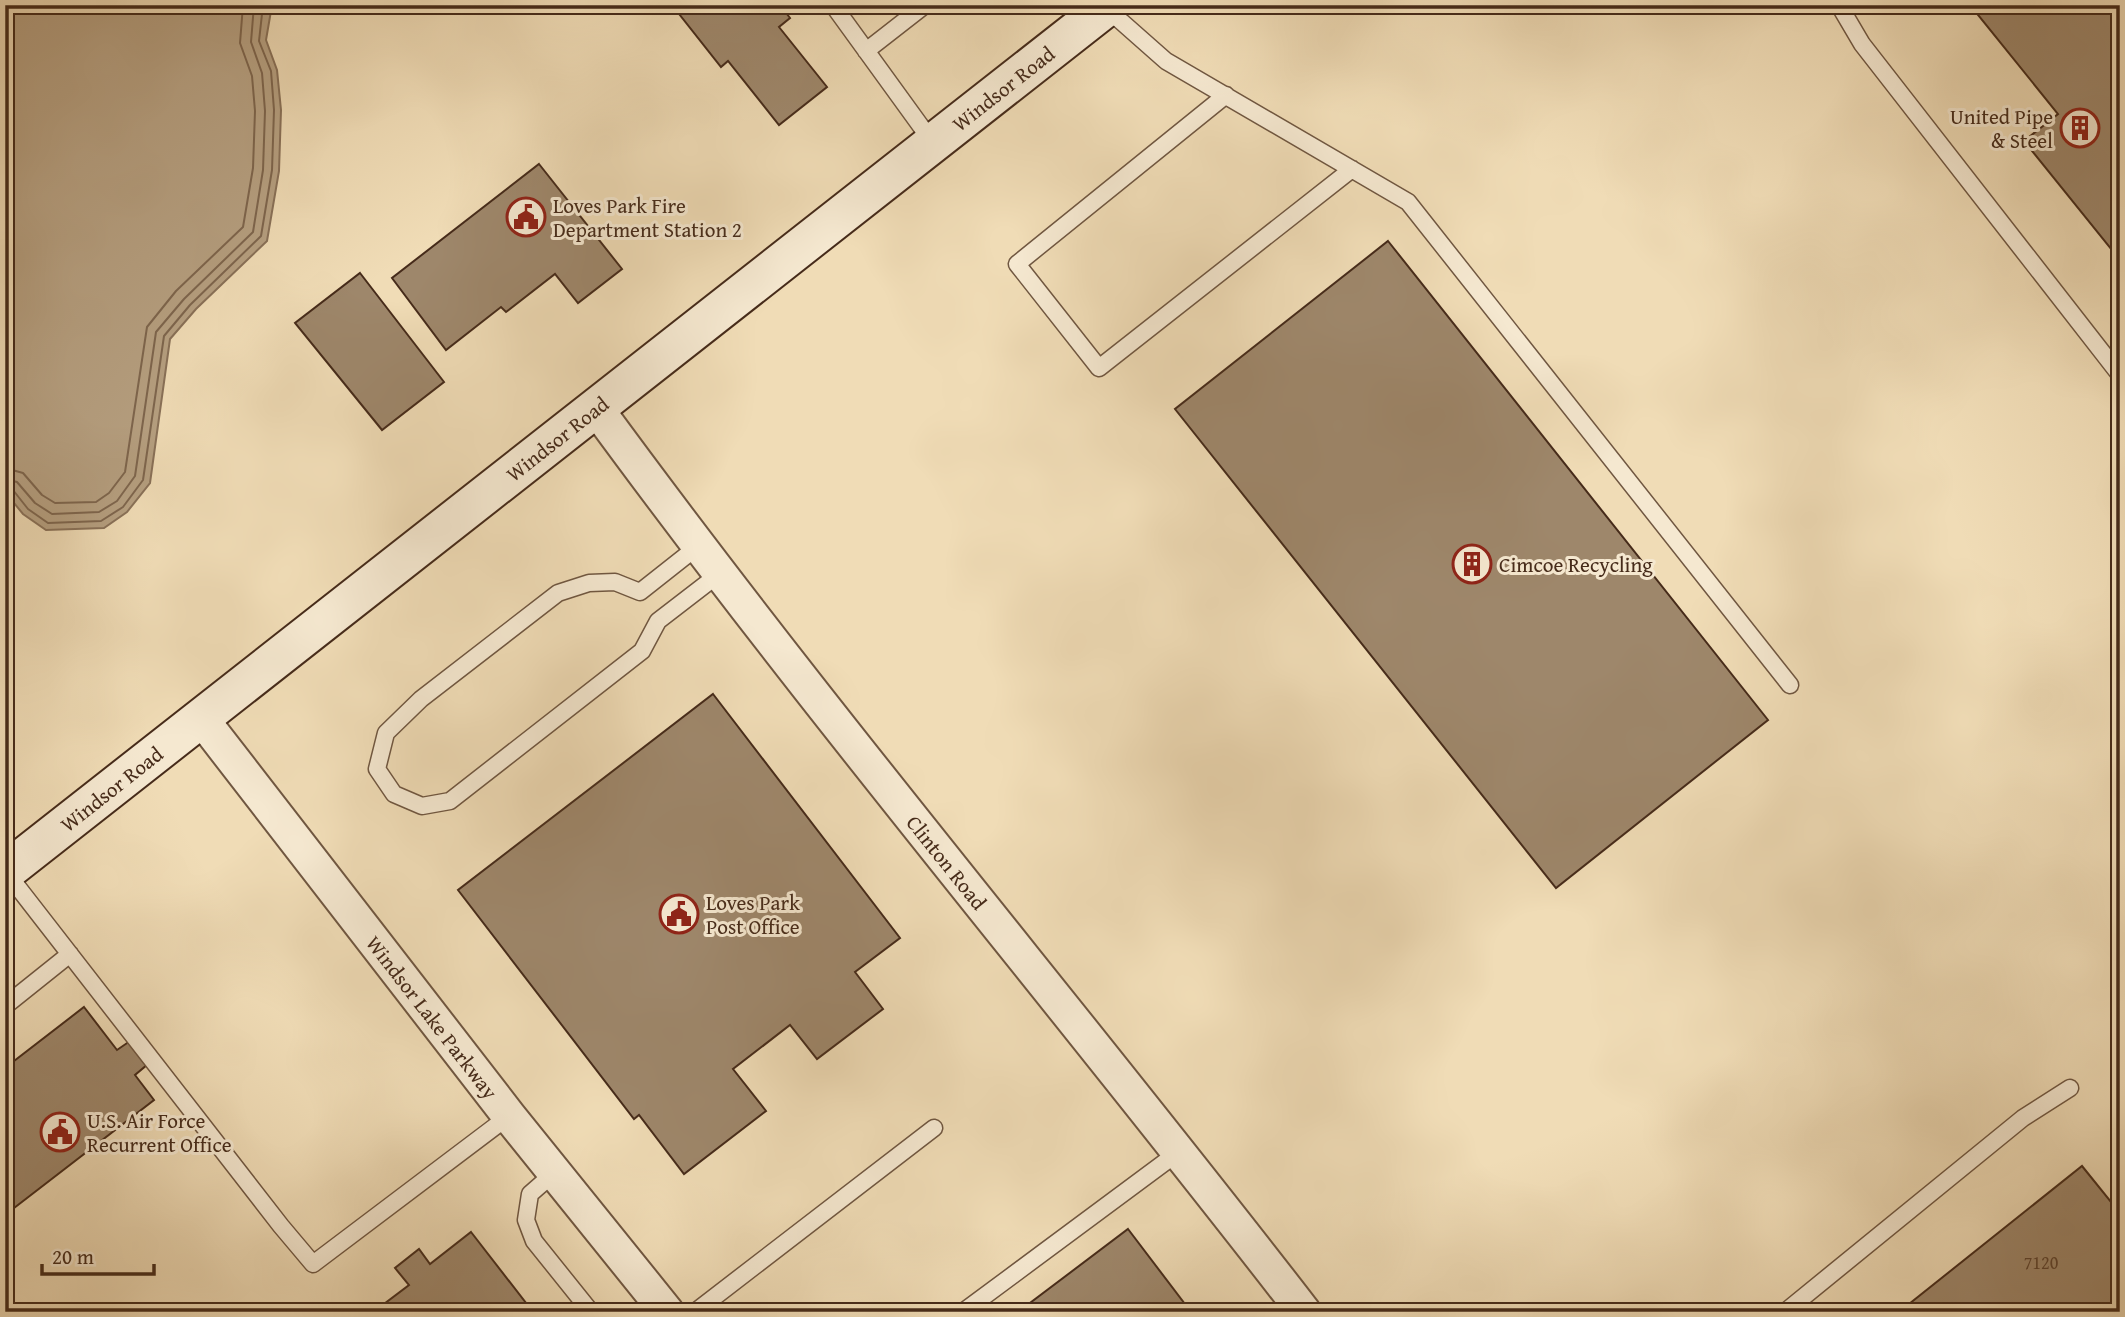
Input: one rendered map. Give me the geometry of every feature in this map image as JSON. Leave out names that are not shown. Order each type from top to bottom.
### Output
[{"type":"street","name":"Windsor Road","points":[[6,872],[1108,6]]},
{"type":"street","name":"Clinton Road","points":[[596,408],[697,547],[1180,1152],[1304,1312]]},
{"type":"street","name":"Windsor Lake Parkway","points":[[201,719],[509,1116],[667,1312]]},
{"type":"lane","points":[[833,5],[933,143]]},
{"type":"lane","points":[[866,51],[925,5]]},
{"type":"lane","points":[[1839,5],[1862,44],[2120,374]]},
{"type":"lane","points":[[1108,6],[1166,61],[1408,202],[1790,685]]},
{"type":"lane","points":[[1226,95],[1017,264],[1099,368],[1352,169]]},
{"type":"lane","points":[[697,547],[640,592],[615,582],[589,583],[558,593],[421,699],[386,733],[377,769],[394,793],[422,806],[450,801],[642,651],[659,621],[719,574]]},
{"type":"lane","points":[[6,872],[313,1264],[509,1116]]},
{"type":"lane","points":[[5,1006],[70,954]]},
{"type":"lane","points":[[1785,1312],[2023,1118],[2070,1088]]},
{"type":"lane","points":[[695,1312],[934,1128]]},
{"type":"lane","points":[[963,1312],[1180,1152]]},
{"type":"lane","points":[[554,1173],[530,1194],[526,1220],[534,1241],[591,1312]]},
{"type":"water","points":[[5,5],[268,5],[271,11],[266,40],[277,70],[281,110],[279,171],[267,241],[196,309],[170,339],[150,483],[127,512],[104,528],[46,530],[23,514],[5,492]]},
{"type":"building","points":[[672,5],[780,5],[790,18],[779,27],[827,87],[779,125],[728,61],[721,67]]},
{"type":"building","name":"United Pipe & Steel","points":[[1970,5],[2120,5],[2120,260],[2024,141],[2058,114]]},
{"type":"building","name":"Loves Park Fire Department Station 2","points":[[539,164],[622,269],[578,303],[555,274],[506,312],[501,307],[446,350],[392,278]]},
{"type":"building","name":"Cimcoe Recycling","points":[[1388,241],[1768,720],[1556,888],[1175,409]]},
{"type":"building","points":[[360,273],[444,382],[382,430],[295,323]]},
{"type":"building","name":"Loves Park Post Office","points":[[713,694],[900,938],[855,972],[883,1009],[817,1059],[790,1025],[733,1069],[766,1111],[684,1174],[639,1115],[634,1119],[458,890]]},
{"type":"building","points":[[84,1007],[117,1050],[130,1041],[148,1064],[135,1075],[154,1100],[5,1215],[5,1068]]},
{"type":"building","points":[[2082,1166],[2120,1213],[2120,1312],[1899,1312]]},
{"type":"building","points":[[1128,1229],[1191,1312],[1018,1312]]},
{"type":"building","points":[[471,1232],[533,1312],[390,1312],[384,1304],[409,1285],[395,1268],[419,1249],[430,1264]]},
{"type":"place","name":"United Pipe & Steel","points":[[2080,128]]},
{"type":"place","name":"Loves Park Fire Department Station 2","points":[[526,217]]},
{"type":"place","name":"Cimcoe Recycling","points":[[1472,564]]},
{"type":"place","name":"Loves Park Post Office","points":[[679,914]]},
{"type":"place","name":"U.S. Air Force Recurrent Office","points":[[60,1132]]}]
